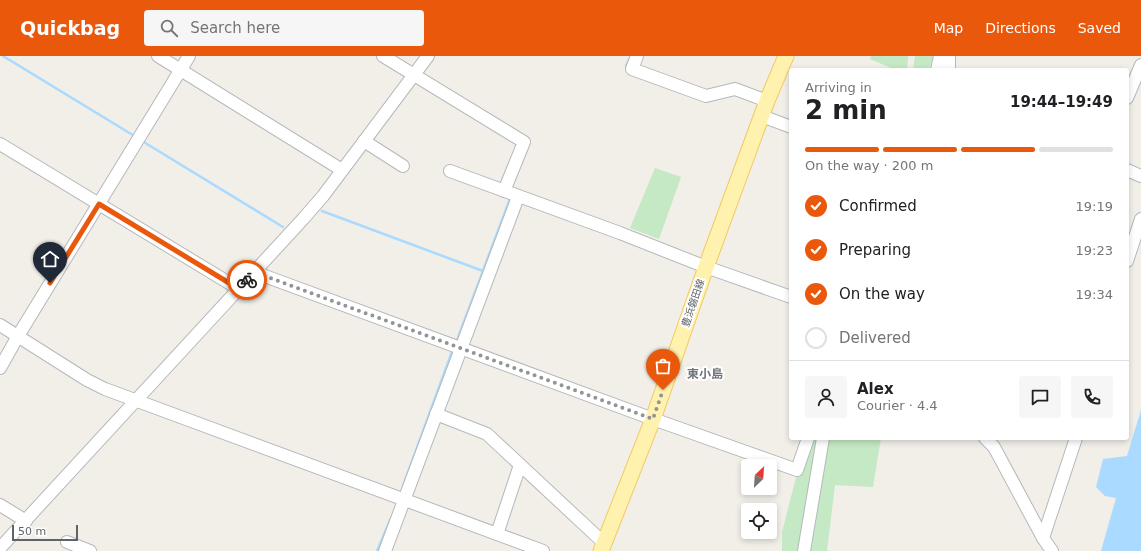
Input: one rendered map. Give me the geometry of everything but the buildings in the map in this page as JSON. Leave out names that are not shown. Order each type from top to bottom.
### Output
[{"type":"main road","name":"豊浜磐田線","points":[[602,547],[653,419],[706,267],[767,101],[786,56]]},
{"type":"street","points":[[158,56],[342,170]]},
{"type":"street","points":[[0,368],[189,56]]},
{"type":"street","points":[[384,56],[524,142],[511,194],[461,348],[385,551]]},
{"type":"street","points":[[0,548],[303,219],[428,56]]},
{"type":"street","points":[[637,56],[632,69],[706,96],[735,89],[767,101]]},
{"type":"street","points":[[937,68],[940,56]]},
{"type":"street","points":[[949,56],[949,68]]},
{"type":"street","points":[[1129,93],[1141,65]]},
{"type":"street","points":[[762,116],[789,126]]},
{"type":"street","points":[[364,141],[403,166]]},
{"type":"street","points":[[0,144],[239,289]]},
{"type":"street","points":[[450,171],[620,233],[706,267],[789,296]]},
{"type":"street","points":[[1129,171],[1141,176]]},
{"type":"street","points":[[1129,255],[1141,219]]},
{"type":"street","points":[[254,272],[653,419],[797,470],[807,440]]},
{"type":"street","points":[[0,325],[87,380],[105,389],[542,551]]},
{"type":"street","points":[[436,414],[486,434],[520,465],[602,547]]},
{"type":"street","points":[[804,551],[823,440]]},
{"type":"street","points":[[987,440],[994,447],[1043,538],[1052,551]]},
{"type":"street","points":[[1043,538],[1075,440]]},
{"type":"street","points":[[497,534],[520,465]]},
{"type":"street","points":[[0,505],[26,521]]},
{"type":"street","points":[[67,542],[90,551]]},
{"type":"green space","points":[[871,56],[908,56],[907,68],[891,68],[870,59]]},
{"type":"green space","points":[[915,56],[933,56],[930,68],[913,68]]},
{"type":"green space","points":[[655,168],[681,177],[659,239],[630,228]]},
{"type":"green space","points":[[803,440],[881,440],[873,487],[835,485],[827,551],[782,551],[782,532],[800,462]]},
{"type":"water","points":[[1141,410],[1141,551],[1101,551],[1116,498],[1105,496],[1096,487],[1103,459],[1127,456]]},
{"type":"waterway","points":[[3,56],[136,137]]},
{"type":"waterway","points":[[626,66],[631,56]]},
{"type":"waterway","points":[[142,141],[283,227]]},
{"type":"waterway","points":[[456,343],[511,196]]},
{"type":"waterway","points":[[322,211],[483,271]]},
{"type":"waterway","points":[[403,486],[453,349]]},
{"type":"waterway","points":[[377,551],[391,518]]},
{"type":"way so far","points":[[247,280],[254,272],[653,419],[663,390]]},
{"type":"district","name":"東小島","points":[[705,374]]},
{"type":"route","points":[[50,283],[99,204],[239,289],[247,280]]}]
